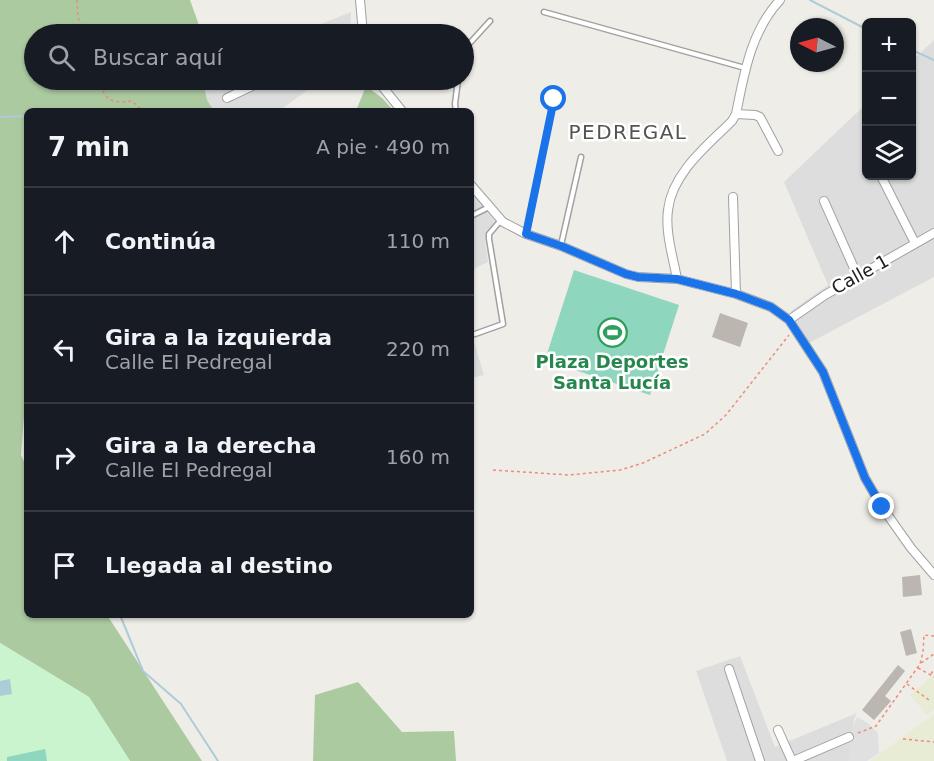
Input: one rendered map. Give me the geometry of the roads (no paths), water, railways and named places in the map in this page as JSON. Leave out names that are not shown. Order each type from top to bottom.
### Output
[{"type":"street","points":[[360,0],[360,24]]},
{"type":"street","points":[[677,279],[669,235],[668,209],[672,195],[696,156],[732,121],[736,114],[745,68],[759,32],[780,0]]},
{"type":"street","points":[[227,98],[244,90]]},
{"type":"street","points":[[385,90],[400,108]]},
{"type":"street","points":[[736,114],[760,117],[778,151]]},
{"type":"street","points":[[883,180],[915,243]]},
{"type":"street","points":[[474,188],[501,219],[526,234],[561,246],[626,274],[638,277],[677,279],[736,294],[771,307],[789,320],[823,372],[871,488],[911,548],[934,575]]},
{"type":"street","points":[[733,196],[736,294]]},
{"type":"street","points":[[824,201],[858,277]]},
{"type":"street","name":"Calle 1","points":[[789,320],[825,295],[934,233]]},
{"type":"street","points":[[729,669],[760,761]]},
{"type":"street","points":[[778,730],[793,761],[849,737]]},
{"type":"lane","points":[[544,12],[745,68]]},
{"type":"lane","points":[[474,39],[490,21]]},
{"type":"lane","points":[[455,108],[456,90]]},
{"type":"lane","points":[[526,234],[554,99]]},
{"type":"lane","points":[[561,246],[581,157]]},
{"type":"lane","points":[[474,214],[490,206]]},
{"type":"lane","points":[[475,334],[503,324],[489,239],[492,230],[501,219]]},
{"type":"water","points":[[10,679],[12,694],[0,696],[0,681]]},
{"type":"waterway","points":[[810,0],[862,27]]},
{"type":"waterway","points":[[916,52],[934,60]]},
{"type":"waterway","points":[[0,117],[24,116]]},
{"type":"waterway","points":[[121,618],[143,671],[181,704],[218,761]]},
{"type":"place","name":"Plaza Deportes Santa Lucía","points":[[612,332]]},
{"type":"district","name":"PEDREGAL","points":[[628,132]]}]
